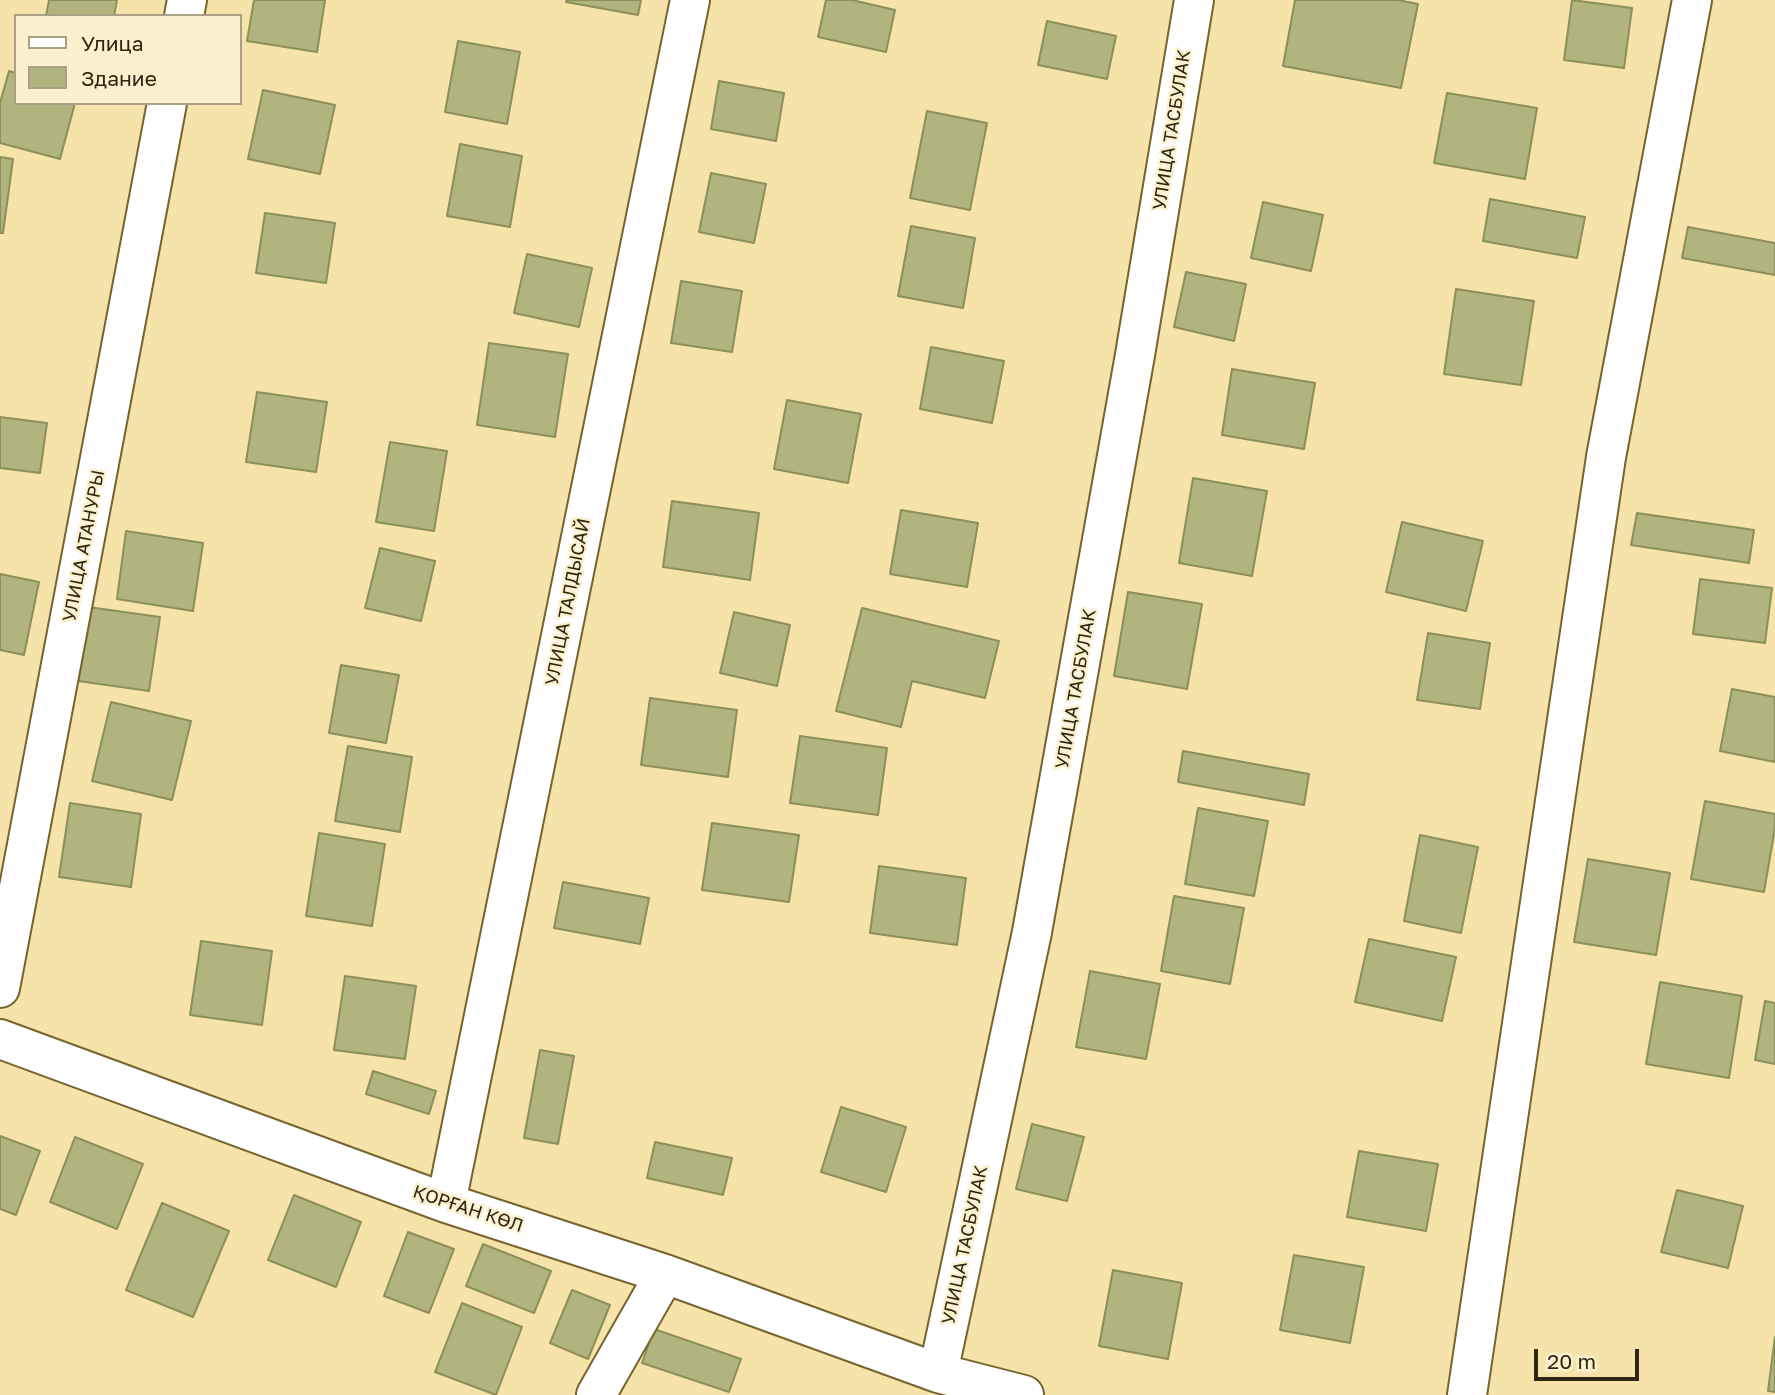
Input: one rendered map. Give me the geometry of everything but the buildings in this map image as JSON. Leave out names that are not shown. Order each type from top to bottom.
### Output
[{"type":"street","name":"УЛИЦА ТАЛДЫСАЙ","points":[[446,1203],[690,0]]},
{"type":"street","name":"УЛИЦА ТАСБУЛАК","points":[[937,1373],[1032,932],[1135,355],[1194,0]]},
{"type":"street","points":[[1467,1395],[1606,457],[1692,0]]},
{"type":"street","name":"УЛИЦА АТАНУРЫ","points":[[0,988],[167,105]]},
{"type":"street","name":"ҚОРҒАН КӨЛ","points":[[0,1039],[446,1203],[665,1274],[937,1373],[1024,1395]]},
{"type":"street","points":[[596,1395],[665,1274]]}]
